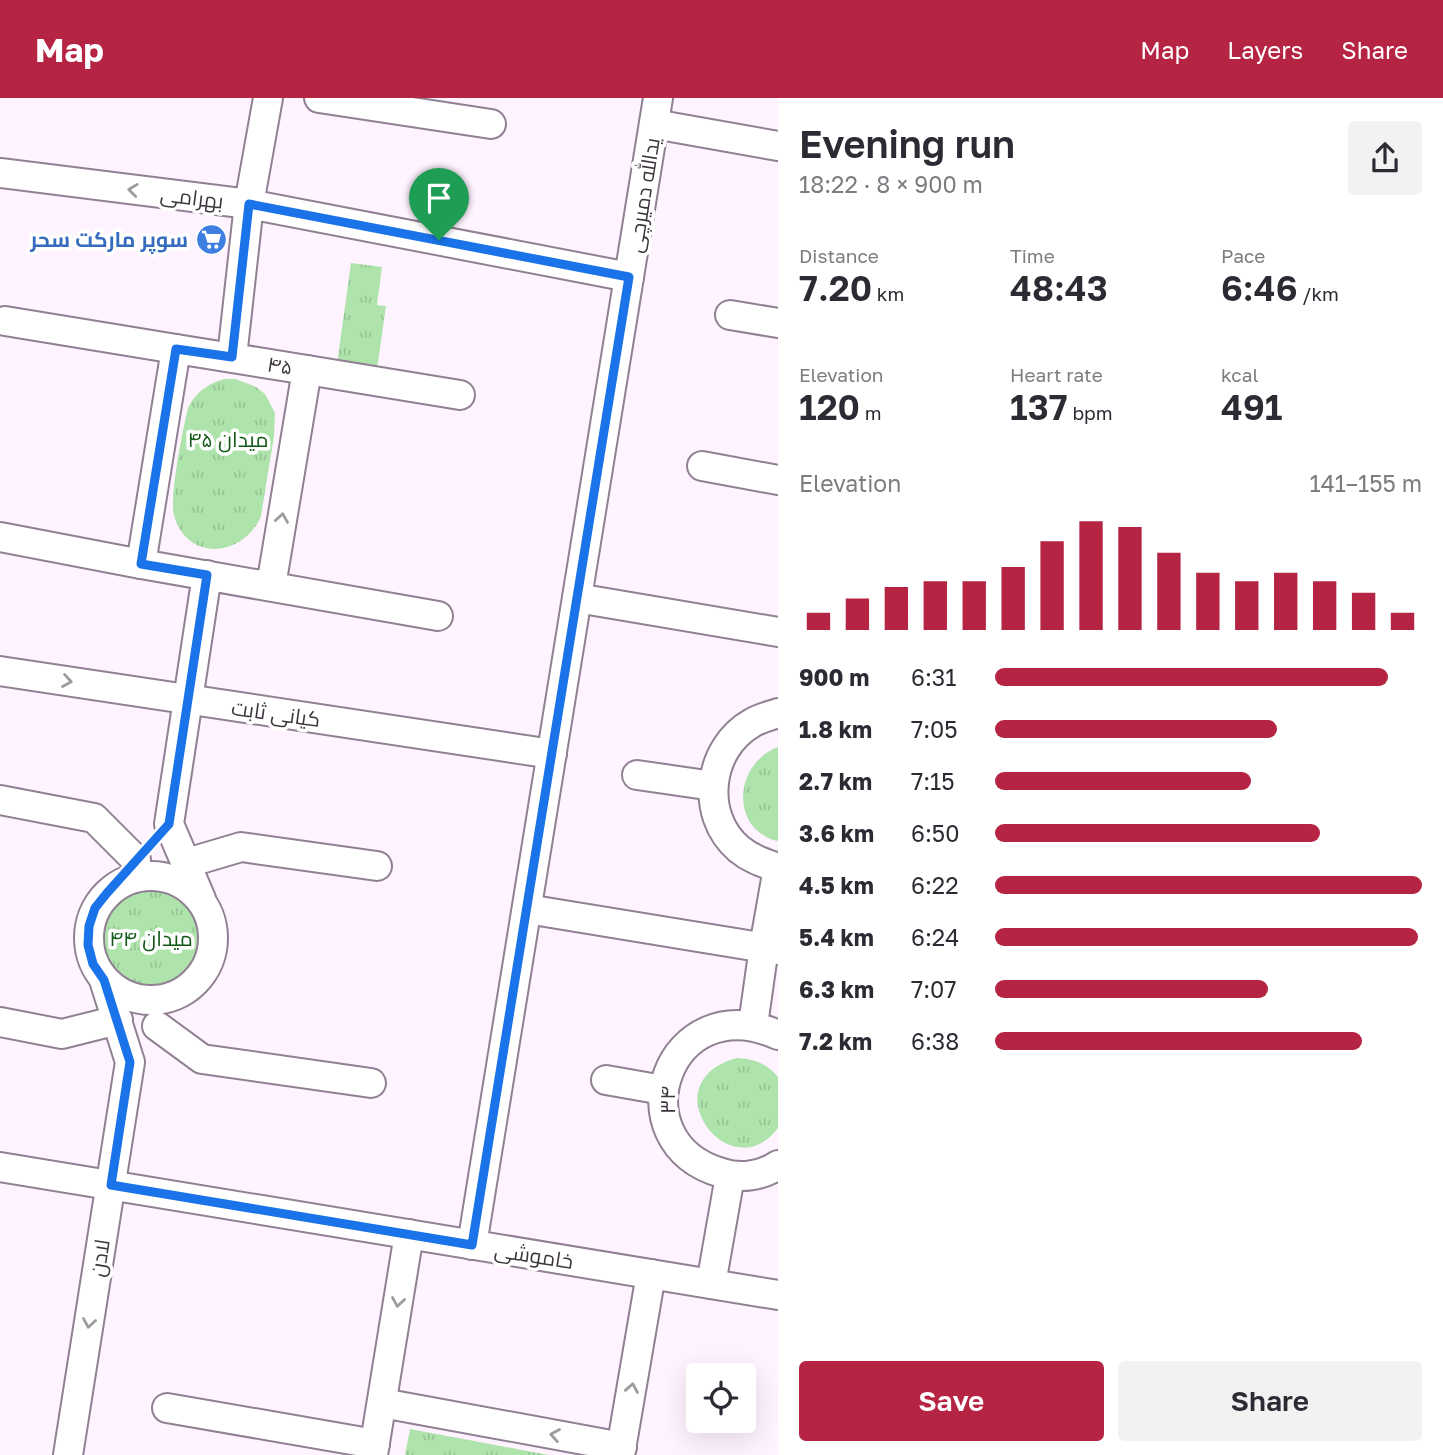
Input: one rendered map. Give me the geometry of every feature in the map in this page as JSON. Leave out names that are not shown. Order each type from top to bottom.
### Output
[{"type":"street","points":[[232,357],[249,204],[268,98]]},
{"type":"street","points":[[332,99],[491,124]]},
{"type":"street","points":[[656,111],[778,146]]},
{"type":"street","name":"یدالله دمیرچی","points":[[472,1245],[656,111]]},
{"type":"street","name":"بهرامی","points":[[0,173],[249,204],[629,277]]},
{"type":"street","points":[[730,315],[778,323]]},
{"type":"street","name":"۴۵","points":[[5,321],[307,370],[271,586]]},
{"type":"street","points":[[141,564],[176,349]]},
{"type":"street","points":[[307,370],[460,395]]},
{"type":"street","points":[[702,466],[778,480]]},
{"type":"street","points":[[0,537],[438,616]]},
{"type":"street","points":[[130,1062],[182,992],[198,979],[209,961],[214,940],[211,919],[169,824],[207,575]]},
{"type":"street","points":[[577,598],[778,632]]},
{"type":"street","name":"کیانی ثابت","points":[[0,671],[552,754]]},
{"type":"street","points":[[766,1030],[778,868],[756,861],[737,848],[723,830],[715,809],[713,786],[719,761],[732,738],[753,722],[778,713]]},
{"type":"street","points":[[637,775],[713,786]]},
{"type":"street","points":[[0,800],[94,817],[136,860]]},
{"type":"street","points":[[130,1062],[104,980],[93,964],[88,945],[89,926],[95,908],[169,824]]},
{"type":"street","points":[[187,863],[242,847],[377,866]]},
{"type":"street","points":[[107,893],[121,882],[138,876],[156,875],[173,879],[189,888],[201,900]]},
{"type":"street","points":[[527,909],[771,948]]},
{"type":"street","points":[[104,980],[120,993],[141,1000],[162,1000],[182,992]]},
{"type":"street","points":[[0,1022],[62,1034],[118,1020]]},
{"type":"street","name":"۳۴","points":[[730,1176],[706,1169],[686,1155],[672,1136],[664,1114],[663,1090],[671,1066],[685,1046],[705,1032],[729,1024],[766,1030]]},
{"type":"street","points":[[157,1026],[202,1059],[371,1083]]},
{"type":"street","name":"لادن","points":[[68,1455],[130,1062]]},
{"type":"street","points":[[606,1080],[663,1090]]},
{"type":"street","points":[[711,1284],[730,1176],[751,1176],[778,1165]]},
{"type":"street","name":"خاموشی","points":[[0,1167],[778,1295]]},
{"type":"street","points":[[167,1408],[374,1450],[409,1234]]},
{"type":"street","points":[[382,1403],[621,1451],[651,1274]]},
{"type":"green space","points":[[351,263],[382,267],[377,305],[386,306],[377,369],[337,364]]},
{"type":"green space","name":"میدان ۴۵","points":[[224,379],[236,379],[265,394],[275,413],[274,436],[261,516],[253,530],[242,540],[229,547],[216,549],[202,547],[190,541],[180,530],[174,515],[173,494],[188,408],[203,389]]},
{"type":"green space","points":[[778,747],[778,841],[762,834],[751,824],[745,811],[743,796],[753,767],[763,755]]},
{"type":"green space","name":"میدان ۴۴","points":[[151,888],[179,896],[193,910],[201,938],[193,966],[179,980],[151,988],[123,980],[109,966],[101,938],[109,910],[123,896]]},
{"type":"green space","points":[[737,1058],[760,1063],[778,1077],[778,1128],[759,1144],[739,1147],[720,1140],[706,1126],[698,1108],[699,1088],[711,1071]]},
{"type":"green space","points":[[410,1429],[549,1455],[405,1455]]},
{"type":"place","name":"سوپر مارکت سحر","points":[[211,239]]},
{"type":"route","points":[[249,204],[439,240],[629,277],[472,1245],[111,1185],[130,1062],[104,980],[93,964],[88,945],[89,926],[95,908],[169,824],[207,575],[141,564],[176,349],[232,357],[249,204]]}]
